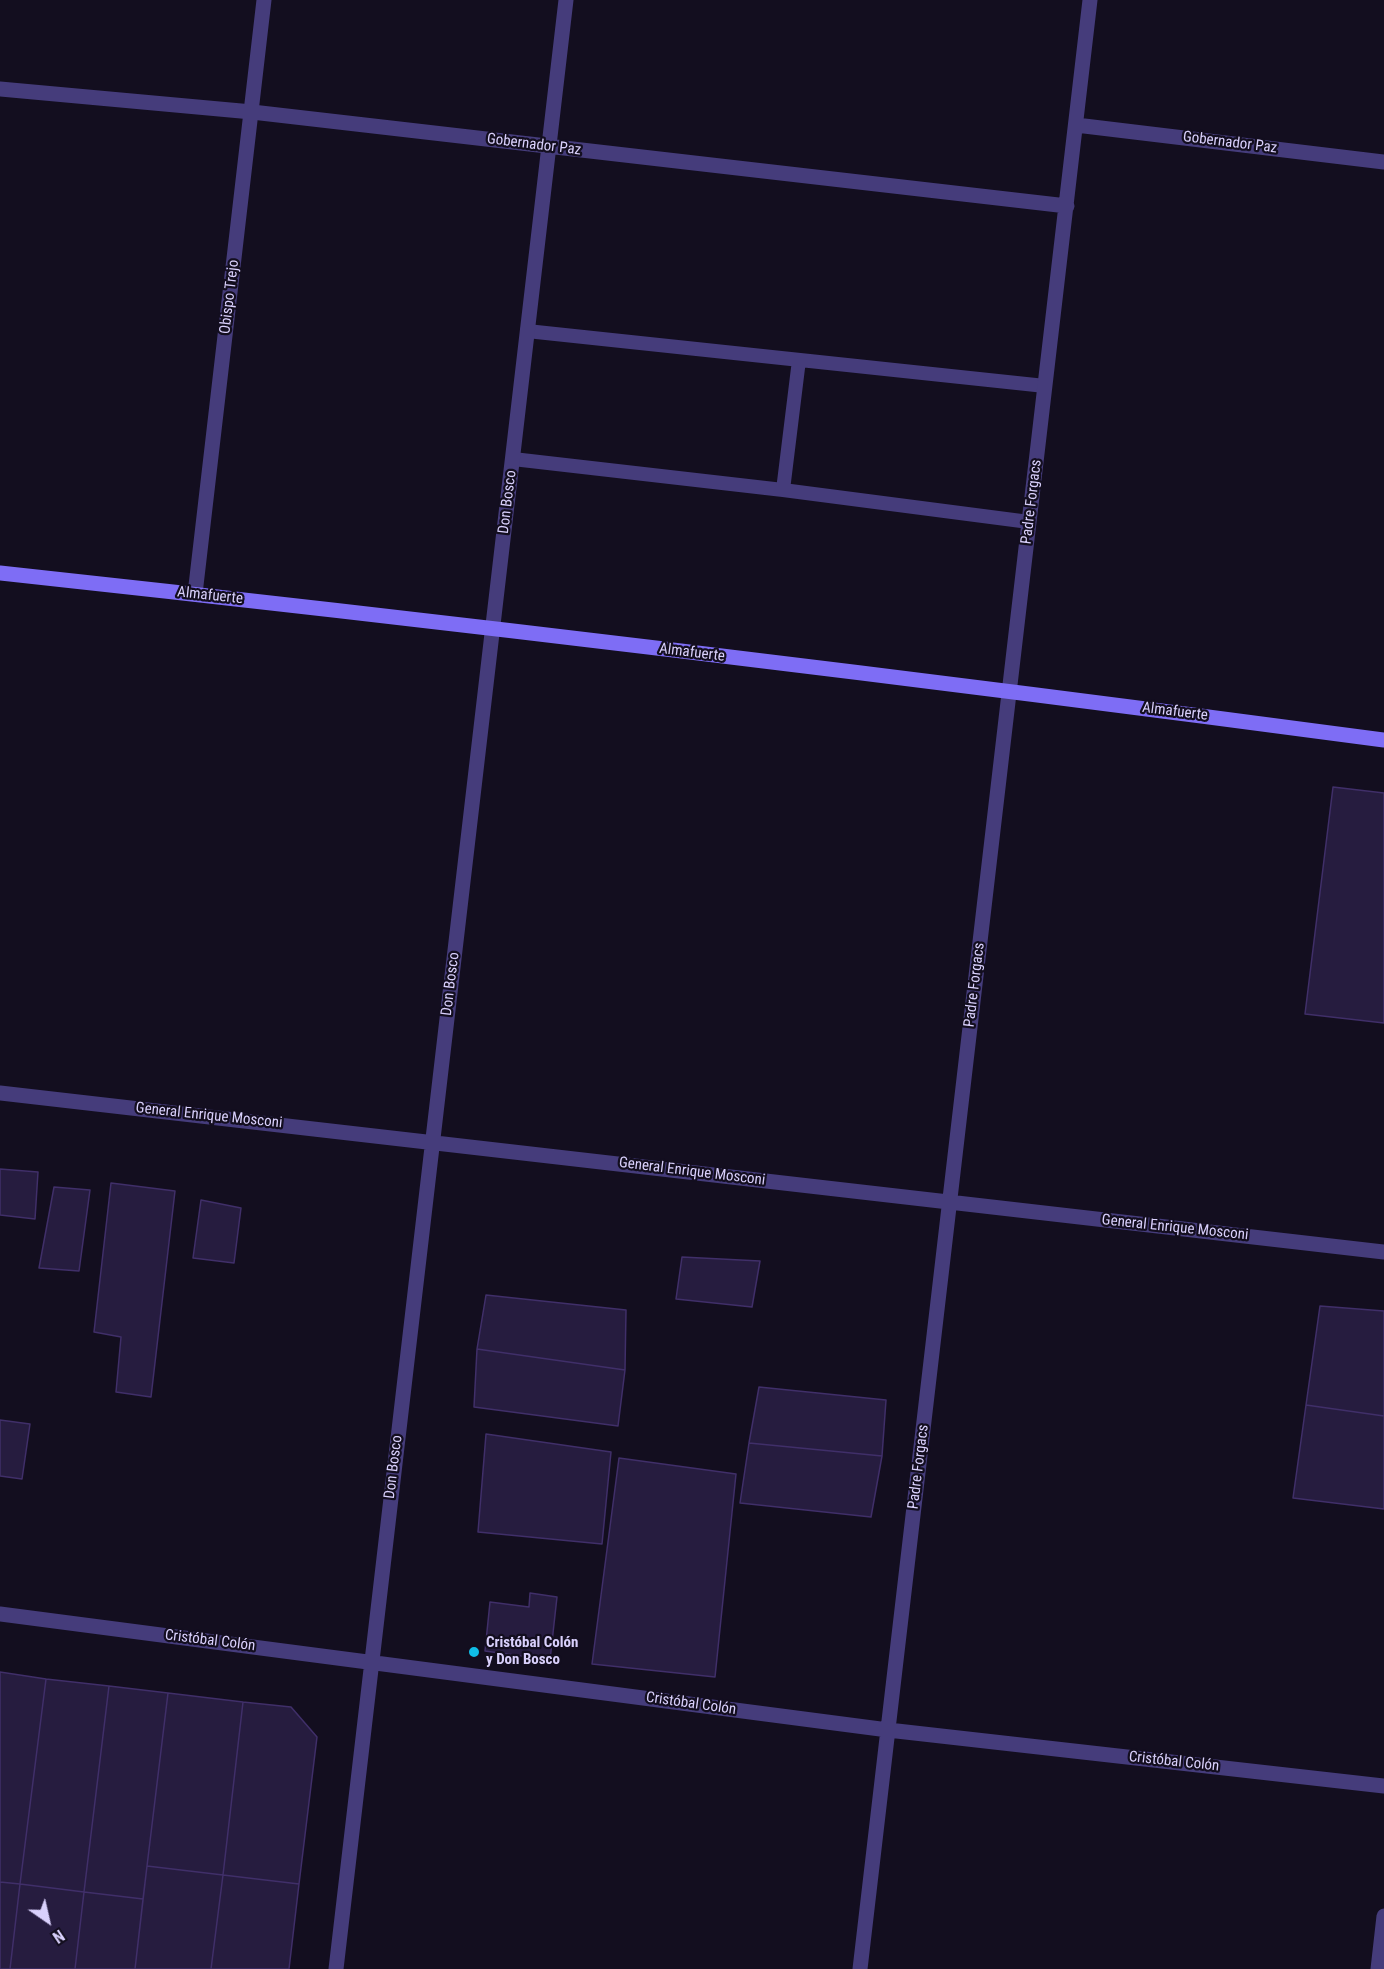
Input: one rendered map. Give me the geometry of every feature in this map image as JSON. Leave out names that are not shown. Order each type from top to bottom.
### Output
[{"type":"street","name":"Obispo Trejo","points":[[195,594],[264,0]]},
{"type":"street","name":"Don Bosco","points":[[336,1969],[566,0]]},
{"type":"street","name":"Padre Forgacs","points":[[860,1969],[1090,0]]},
{"type":"street","name":"Gobernador Paz","points":[[0,89],[252,112],[1067,206]]},
{"type":"street","name":"Gobernador Paz","points":[[1076,125],[1384,162]]},
{"type":"street","name":"Almafuerte","points":[[0,573],[493,628],[1010,691],[1384,740]]},
{"type":"street","name":"General Enrique Mosconi","points":[[0,1093],[1384,1252]]},
{"type":"street","name":"Cristóbal Colón","points":[[0,1614],[888,1730],[1384,1786]]},
{"type":"street","points":[[1378,1969],[1384,1916]]},
{"type":"lane","points":[[528,331],[1045,386]]},
{"type":"lane","points":[[783,490],[799,360]]},
{"type":"lane","points":[[513,459],[783,490],[1029,522]]},
{"type":"building","points":[[1333,787],[1384,793],[1384,1023],[1305,1014]]},
{"type":"building","points":[[0,1169],[38,1172],[35,1219],[0,1215]]},
{"type":"building","points":[[111,1183],[175,1191],[151,1397],[116,1392],[121,1337],[94,1332]]},
{"type":"building","points":[[54,1187],[90,1190],[79,1271],[39,1268]]},
{"type":"building","points":[[201,1200],[241,1208],[234,1263],[193,1258]]},
{"type":"building","points":[[682,1257],[760,1261],[752,1307],[676,1299]]},
{"type":"building","points":[[486,1295],[626,1310],[625,1370],[477,1349]]},
{"type":"building","points":[[1320,1306],[1384,1311],[1384,1416],[1306,1405]]},
{"type":"building","points":[[477,1349],[625,1370],[618,1426],[474,1407]]},
{"type":"building","points":[[759,1387],[886,1400],[882,1456],[749,1443]]},
{"type":"building","points":[[1306,1405],[1384,1416],[1384,1509],[1293,1498]]},
{"type":"building","points":[[0,1420],[30,1424],[22,1479],[0,1476]]},
{"type":"building","points":[[486,1434],[611,1452],[602,1544],[478,1532]]},
{"type":"building","points":[[749,1443],[882,1456],[871,1517],[740,1503]]},
{"type":"building","points":[[619,1458],[736,1474],[715,1677],[592,1664]]},
{"type":"building","points":[[530,1593],[557,1597],[550,1660],[485,1651],[490,1602],[529,1607]]},
{"type":"building","points":[[0,1672],[46,1679],[20,1884],[0,1882]]},
{"type":"building","points":[[46,1679],[109,1686],[84,1892],[20,1884]]},
{"type":"building","points":[[109,1686],[168,1693],[143,1899],[84,1892]]},
{"type":"building","points":[[168,1693],[243,1702],[223,1875],[147,1866]]},
{"type":"building","points":[[243,1702],[291,1707],[317,1737],[299,1884],[223,1875]]},
{"type":"building","points":[[147,1866],[223,1875],[211,1969],[135,1969]]},
{"type":"building","points":[[223,1875],[299,1884],[289,1969],[211,1969]]},
{"type":"building","points":[[0,1882],[20,1884],[10,1969],[0,1969]]},
{"type":"building","points":[[20,1884],[84,1892],[75,1969],[10,1969]]},
{"type":"building","points":[[84,1892],[143,1899],[135,1969],[75,1969]]},
{"type":"place","name":"Cristóbal Colón y Don Bosco","points":[[474,1652]]}]
